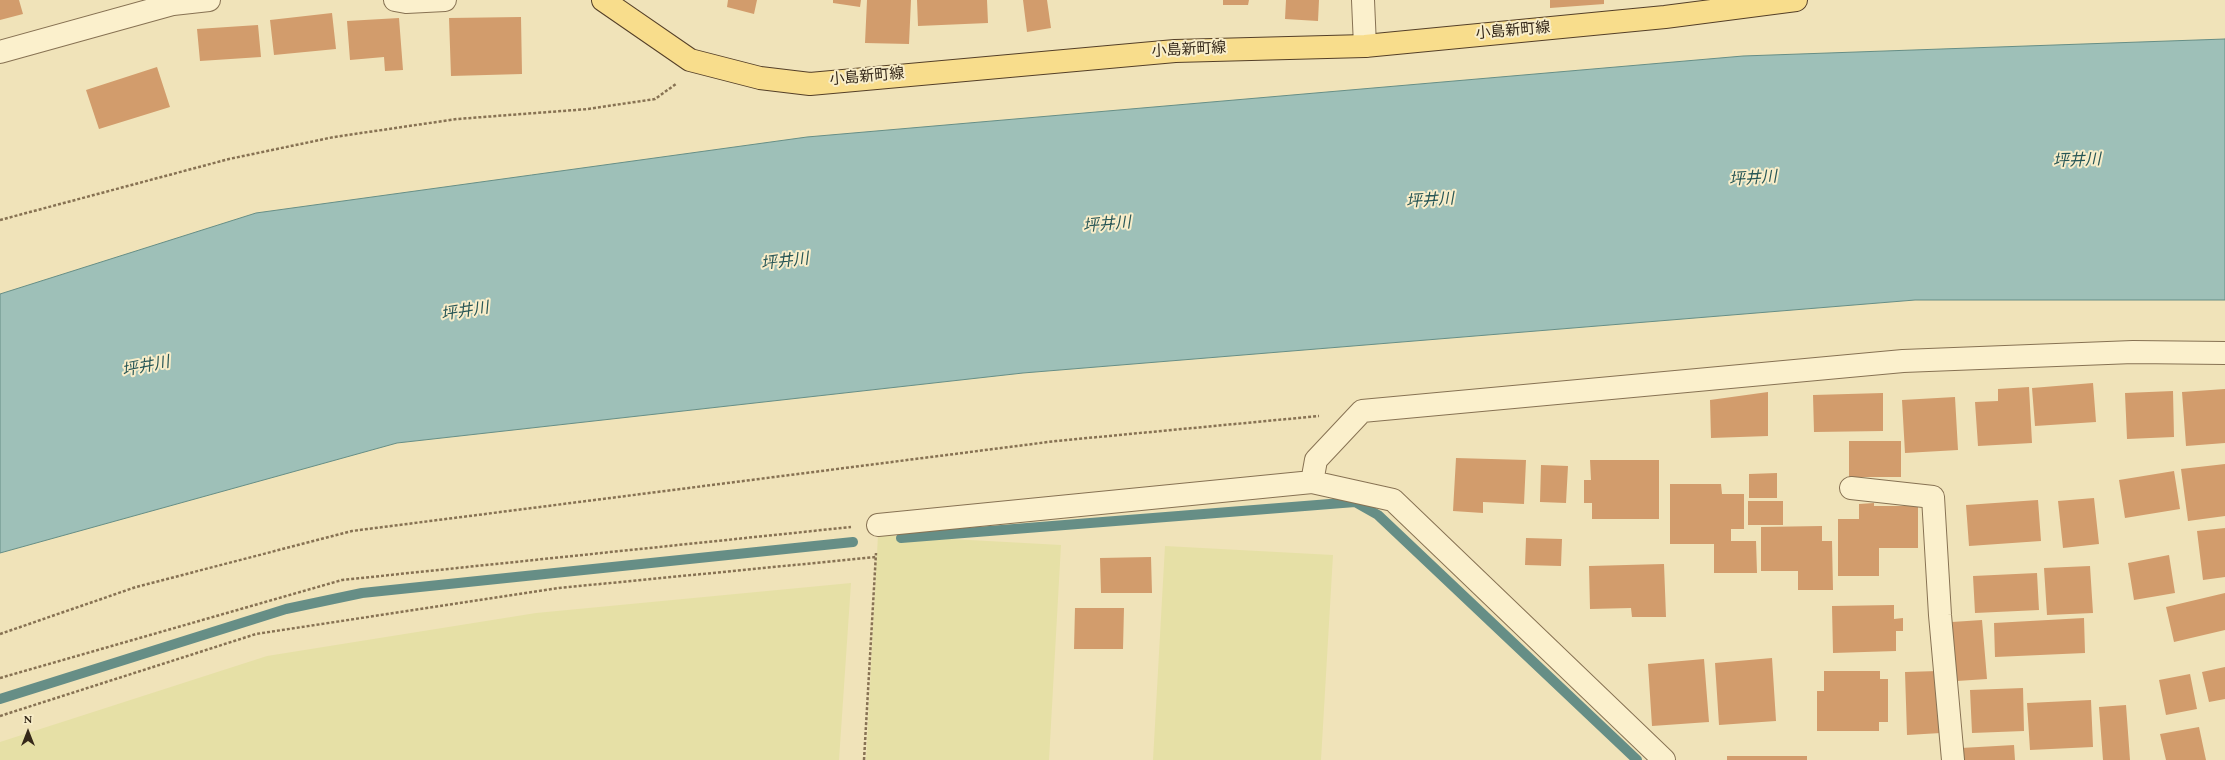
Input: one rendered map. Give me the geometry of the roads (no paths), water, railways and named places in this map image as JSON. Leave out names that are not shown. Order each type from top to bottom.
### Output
[{"type":"main road","name":"小島新町線","points":[[603,0],[690,60],[760,78],[810,84],[1175,51],[1365,46],[1665,17],[1796,0]]},
{"type":"street","points":[[0,52],[173,4],[209,0]]},
{"type":"street","points":[[395,0],[406,2],[445,0]]},
{"type":"street","points":[[1363,0],[1365,46]]},
{"type":"street","points":[[1312,482],[1316,460],[1362,412],[1903,361],[2133,352],[2225,353]]},
{"type":"street","points":[[878,525],[1312,482],[1393,500],[1664,760]]},
{"type":"street","points":[[1851,488],[1934,497],[1940,615],[1953,760]]},
{"type":"water","name":"坪井川","points":[[2225,39],[2225,300],[1915,300],[1023,373],[397,443],[0,553],[0,294],[256,213],[807,137],[1743,56]]},
{"type":"waterway","points":[[901,538],[1355,502],[1378,515],[1637,760]]},
{"type":"waterway","points":[[0,699],[286,609],[362,593],[853,542]]}]
